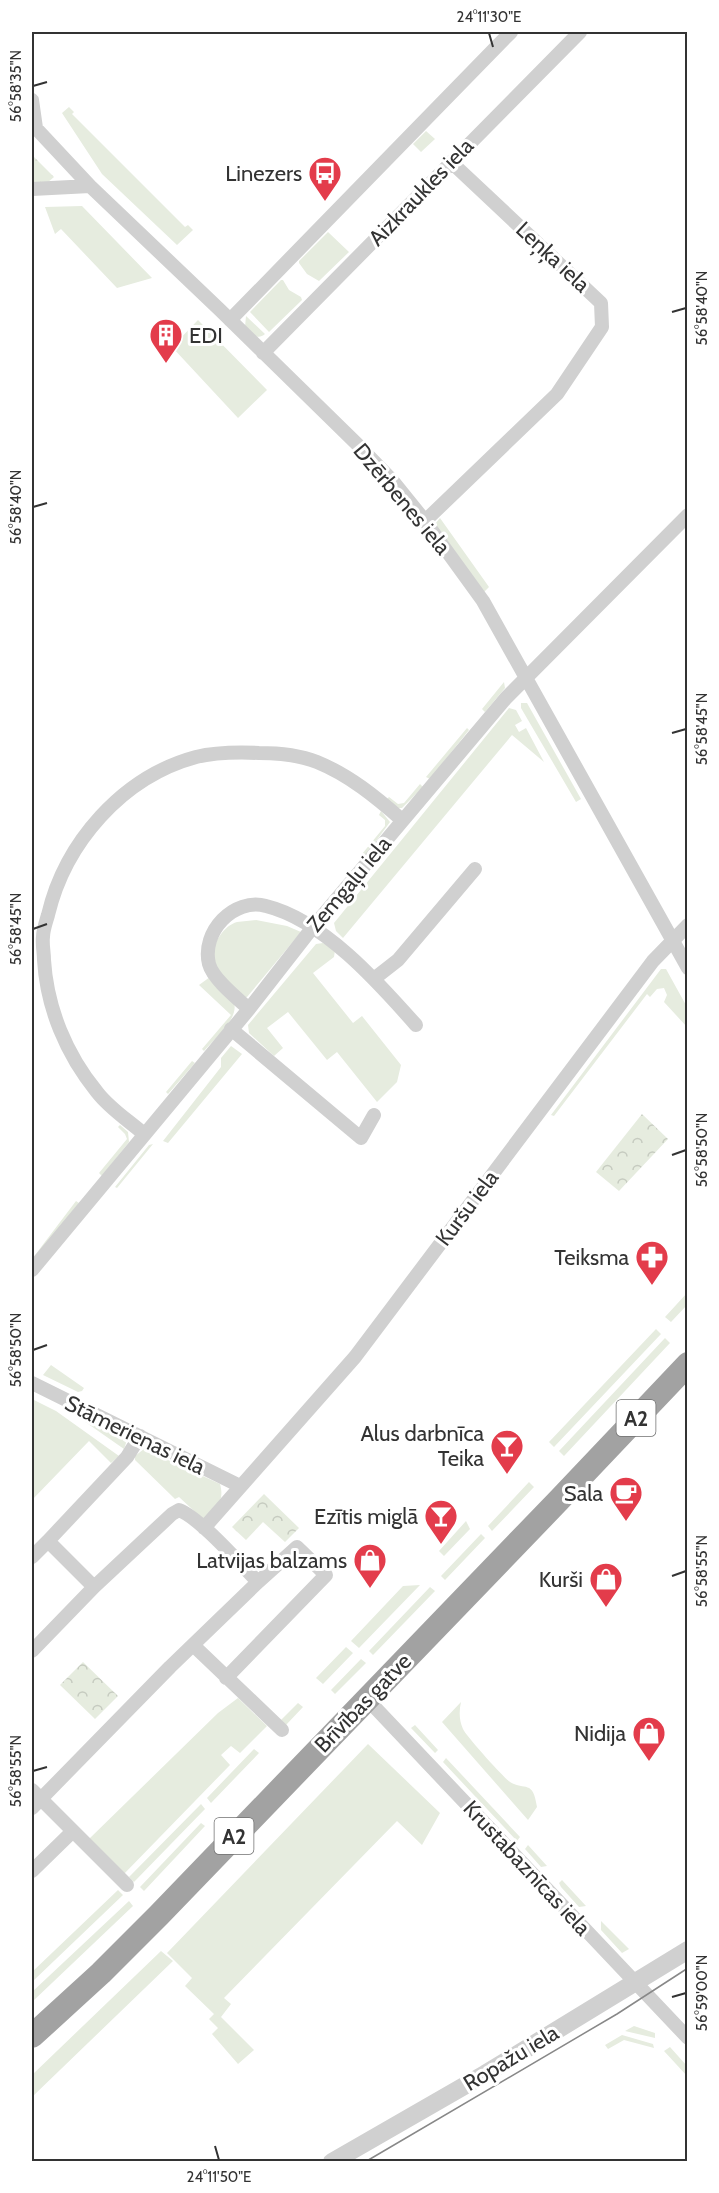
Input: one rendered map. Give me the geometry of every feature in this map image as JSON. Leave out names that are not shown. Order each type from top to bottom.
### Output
[{"type":"highway","name":"Brīvības gatve","points":[[32,2036],[101,1973],[687,1364]]},
{"type":"street","points":[[230,320],[511,32]]},
{"type":"street","name":"Aizkraukles iela","points":[[262,353],[580,32]]},
{"type":"street","name":"Dzērbenes iela","points":[[32,100],[34,126],[90,186],[391,479],[425,521],[483,601],[687,968]]},
{"type":"street","name":"Leņķa iela","points":[[425,521],[557,394],[602,327],[602,303],[451,162]]},
{"type":"street","points":[[32,189],[90,186]]},
{"type":"street","name":"Zemgaļu iela","points":[[32,1270],[249,1009],[313,927],[506,698],[687,515]]},
{"type":"street","points":[[144,1134],[98,1093],[70,1053],[58,1024],[46,982],[43,937],[54,891],[73,854],[99,817],[130,790],[156,773],[195,758],[227,752],[280,753],[315,761],[354,780],[402,820]]},
{"type":"street","points":[[375,978],[398,960],[475,869]]},
{"type":"street","points":[[249,1009],[225,987],[209,966],[207,949],[212,934],[224,918],[241,906],[264,905],[283,911],[313,927],[375,978],[416,1025]]},
{"type":"street","name":"Kuršu iela","points":[[204,1528],[355,1357],[653,961],[687,925]]},
{"type":"street","points":[[231,1029],[361,1138],[374,1115]]},
{"type":"street","name":"Stāmerienas iela","points":[[32,1383],[240,1486]]},
{"type":"street","points":[[32,1557],[127,1457],[140,1436]]},
{"type":"street","points":[[32,1651],[94,1587],[179,1510],[185,1512],[204,1528],[258,1582]]},
{"type":"street","points":[[48,1541],[94,1587]]},
{"type":"street","points":[[127,1885],[73,1831],[35,1799],[258,1582],[297,1547],[326,1575],[226,1678]]},
{"type":"street","points":[[193,1645],[282,1730]]},
{"type":"street","name":"Krustabaznīcas iela","points":[[367,1699],[687,2038]]},
{"type":"street","points":[[32,1871],[73,1831]]},
{"type":"street","name":"Ropažu iela","points":[[332,2162],[635,1984],[687,1950]]},
{"type":"green space","points":[[69,107],[74,112],[72,114],[185,227],[188,225],[193,230],[177,245],[102,174],[62,113]]},
{"type":"green space","points":[[426,131],[435,139],[421,152],[413,144]]},
{"type":"green space","points":[[32,155],[54,177],[47,183],[32,183]]},
{"type":"green space","points":[[82,206],[152,278],[117,288],[61,229],[55,234],[45,207]]},
{"type":"green space","points":[[328,232],[349,252],[319,281],[307,274],[299,261]]},
{"type":"green space","points":[[281,280],[302,300],[269,332],[250,312]]},
{"type":"green space","points":[[246,316],[265,334],[259,337],[250,332],[245,327]]},
{"type":"green space","points":[[198,320],[267,390],[238,418],[172,347]]},
{"type":"green space","points":[[440,518],[489,587],[484,592],[435,524]]},
{"type":"green space","points":[[504,682],[505,688],[485,712],[482,709]]},
{"type":"green space","points":[[521,703],[527,703],[581,799],[576,802],[521,708]]},
{"type":"green space","points":[[509,708],[516,710],[522,721],[515,725],[519,732],[526,728],[544,762],[512,735],[343,938],[336,931],[334,923]]},
{"type":"green space","points":[[467,728],[469,730],[430,779],[426,777]]},
{"type":"green space","points":[[420,784],[423,787],[402,808],[397,808],[387,799],[389,797],[398,804],[404,803]]},
{"type":"green space","points":[[381,811],[390,822],[365,856],[362,854],[385,826],[385,820],[379,815]]},
{"type":"green space","points":[[256,920],[287,926],[301,932],[247,997],[242,997],[216,969],[213,953],[218,939],[231,924]]},
{"type":"green space","points":[[323,943],[335,950],[334,957],[313,973],[353,1023],[362,1016],[401,1065],[397,1082],[377,1102],[337,1052],[327,1060],[288,1012],[267,1028],[283,1048],[274,1056],[249,1033],[248,1025],[316,944]]},
{"type":"green space","points":[[661,969],[666,969],[687,1007],[687,1027],[664,1002],[667,995],[664,988],[657,989],[650,997],[647,994],[554,1116],[551,1115]]},
{"type":"green space","points":[[210,977],[234,1003],[235,1009],[229,1022],[204,1051],[202,1049],[231,1015],[199,985]]},
{"type":"green space","points":[[231,1046],[242,1054],[168,1143],[163,1141],[221,1067],[221,1058]]},
{"type":"green space","points":[[192,1061],[195,1063],[168,1094],[166,1092]]},
{"type":"green space","points":[[642,1114],[668,1139],[619,1191],[596,1172]]},
{"type":"green space","points":[[120,1125],[128,1132],[129,1142],[102,1176],[99,1173],[127,1139],[118,1127]]},
{"type":"green space","points":[[153,1144],[117,1188],[115,1187],[149,1145]]},
{"type":"green space","points":[[76,1201],[79,1203],[32,1263],[32,1259]]},
{"type":"green space","points":[[687,1293],[687,1305],[671,1322],[665,1317]]},
{"type":"green space","points":[[656,1329],[661,1334],[554,1447],[549,1442]]},
{"type":"green space","points":[[665,1338],[670,1343],[564,1456],[559,1451]]},
{"type":"green space","points":[[51,1365],[84,1388],[82,1391],[78,1392],[43,1375]]},
{"type":"green space","points":[[32,1399],[56,1411],[119,1456],[111,1463],[89,1441],[32,1500]]},
{"type":"green space","points":[[71,1412],[125,1438],[124,1449]]},
{"type":"green space","points":[[144,1449],[220,1484],[220,1500],[205,1521],[179,1497],[175,1499],[135,1460],[135,1456]]},
{"type":"green space","points":[[529,1482],[534,1487],[492,1531],[488,1526]]},
{"type":"green space","points":[[264,1494],[299,1528],[285,1542],[263,1522],[246,1540],[232,1527]]},
{"type":"green space","points":[[466,1521],[470,1529],[444,1556],[439,1551]]},
{"type":"green space","points":[[481,1534],[485,1538],[445,1580],[441,1576]]},
{"type":"green space","points":[[420,1585],[359,1648],[351,1641],[403,1586]]},
{"type":"green space","points":[[430,1587],[435,1591],[373,1655],[369,1651]]},
{"type":"green space","points":[[346,1647],[353,1653],[323,1684],[316,1678]]},
{"type":"green space","points":[[361,1659],[366,1663],[335,1694],[331,1690]]},
{"type":"green space","points":[[83,1662],[118,1696],[95,1719],[60,1685]]},
{"type":"green space","points":[[238,1698],[267,1726],[240,1753],[231,1746],[221,1755],[230,1765],[123,1875],[89,1839],[218,1713]]},
{"type":"green space","points":[[461,1702],[461,1722],[471,1740],[510,1782],[531,1789],[537,1807],[528,1820],[442,1722]]},
{"type":"green space","points":[[298,1703],[303,1707],[286,1725],[281,1720]]},
{"type":"green space","points":[[415,1725],[438,1750],[435,1753],[411,1728]]},
{"type":"green space","points":[[368,1744],[440,1813],[422,1845],[397,1821],[224,1998],[231,2004],[221,2017],[254,2050],[238,2064],[212,2034],[218,2028],[209,2019],[214,2014],[185,1986],[192,1978],[167,1953]]},
{"type":"green space","points":[[254,1749],[259,1753],[211,1803],[207,1798]]},
{"type":"green space","points":[[446,1758],[520,1837],[517,1841],[443,1762]]},
{"type":"green space","points":[[201,1804],[205,1809],[134,1882],[129,1877]]},
{"type":"green space","points":[[201,1823],[205,1826],[144,1891],[140,1887]]},
{"type":"green space","points":[[528,1845],[547,1866],[541,1867],[525,1849]]},
{"type":"green space","points":[[562,1880],[586,1906],[579,1907],[561,1887],[559,1883]]},
{"type":"green space","points":[[118,1890],[123,1895],[32,1982],[32,1972]]},
{"type":"green space","points":[[129,1901],[133,1906],[32,2002],[32,1992]]},
{"type":"green space","points":[[601,1921],[629,1949],[622,1953],[601,1930]]},
{"type":"green space","points":[[161,1951],[173,1961],[32,2097],[32,2075]]},
{"type":"green space","points":[[634,2026],[655,2033],[655,2038],[625,2031]]},
{"type":"green space","points":[[622,2035],[653,2044],[654,2048],[624,2040],[608,2049],[605,2045]]},
{"type":"green space","points":[[670,2047],[687,2066],[687,2076],[664,2051]]},
{"type":"tram line","points":[[365,2162],[617,2014],[688,1968]]},
{"type":"place","name":"Linezers","points":[[325,202]]},
{"type":"place","name":"EDI","points":[[166,364]]},
{"type":"place","name":"Teiksma","points":[[652,1286]]},
{"type":"place","name":"Alus darbnīca Teika","points":[[507,1475]]},
{"type":"place","name":"Sala","points":[[626,1522]]},
{"type":"place","name":"Ezītis miglā","points":[[441,1545]]},
{"type":"place","name":"Latvijas balzams","points":[[370,1589]]},
{"type":"place","name":"Kurši","points":[[606,1608]]},
{"type":"place","name":"Nidija","points":[[649,1762]]}]
